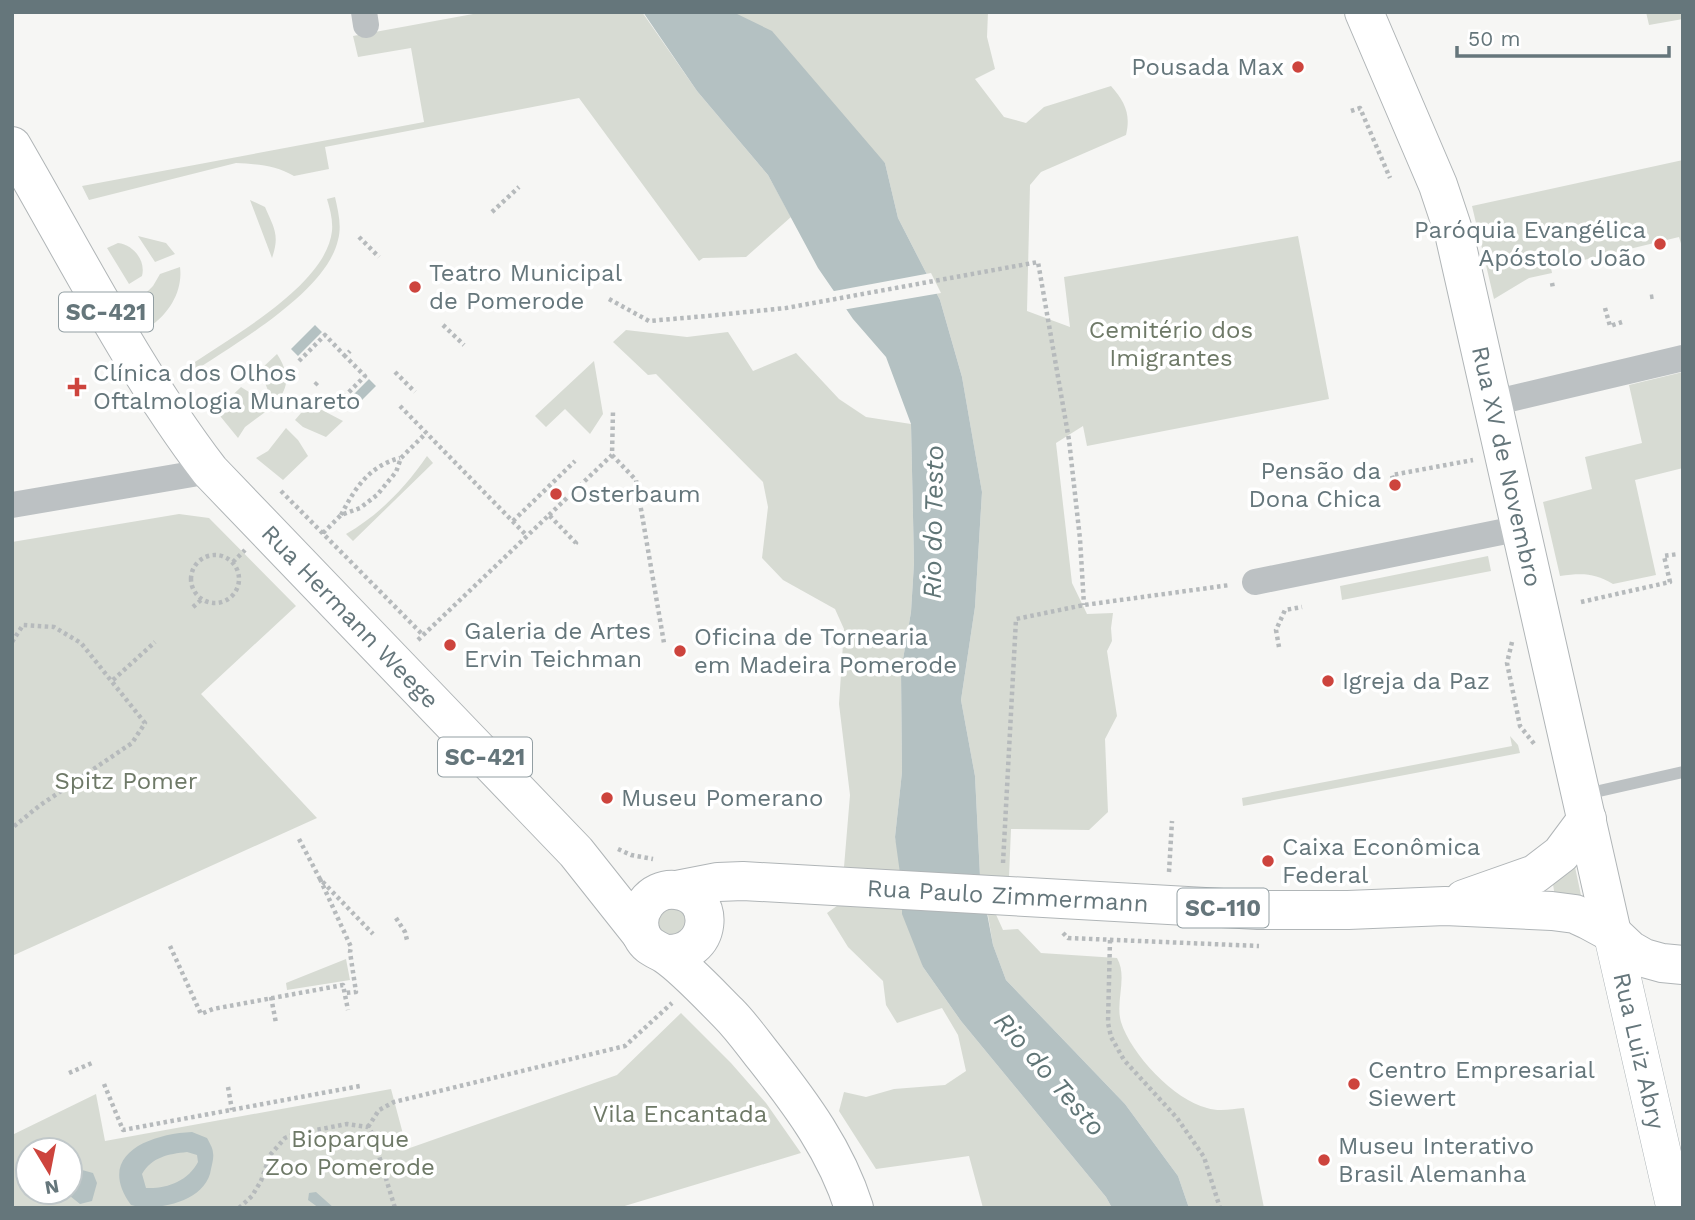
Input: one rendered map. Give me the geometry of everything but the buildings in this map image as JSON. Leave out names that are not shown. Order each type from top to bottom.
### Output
[{"type":"main road","name":"Rua XV de Novembro","points":[[1364,12],[1451,224],[1473,310],[1612,933]]},
{"type":"main road","name":"SC-421","points":[[12,146],[142,374],[166,412],[210,471]]},
{"type":"main road","name":"Rua Hermann Weege","points":[[210,471],[394,663],[591,848],[621,874],[666,880]]},
{"type":"main road","name":"Rua Paulo Zimmermann","points":[[1445,905],[1535,874],[1561,854],[1585,807]]},
{"type":"main road","name":"Rua Hermann Weege","points":[[591,848],[653,944],[729,1013],[816,1125],[836,1163],[854,1208]]},
{"type":"main road","name":"Rua Paulo Zimmermann","points":[[666,880],[1311,911],[1445,905],[1574,914],[1612,933],[1630,950],[1644,958],[1683,965]]},
{"type":"main road","points":[[703,933],[702,908],[695,899],[666,880],[643,907],[640,916],[653,944],[676,955],[686,952],[724,913],[780,884]]},
{"type":"main road","name":"Rua Hermann Weege","points":[[703,933],[729,1013]]},
{"type":"main road","name":"Rua Luiz Abry","points":[[1612,933],[1675,1208]]},
{"type":"street","points":[[1493,403],[1683,358]]},
{"type":"street","points":[[12,505],[210,471]]},
{"type":"street","points":[[1255,582],[1521,528]]},
{"type":"lane","points":[[1585,807],[1683,772]]},
{"type":"path","points":[[1351,111],[1360,108],[1390,178]]},
{"type":"path","points":[[1374,141],[1381,137]]},
{"type":"path","points":[[492,212],[519,187]]},
{"type":"path","points":[[359,237],[379,257]]},
{"type":"path","points":[[609,299],[649,321],[786,308],[1038,262],[1069,440],[1084,605]]},
{"type":"path","points":[[1605,308],[1610,326],[1622,322]]},
{"type":"path","points":[[443,325],[464,345]]},
{"type":"path","points":[[299,361],[325,335],[347,353],[365,376],[339,402]]},
{"type":"path","points":[[395,372],[415,392]]},
{"type":"path","points":[[400,406],[527,536]]},
{"type":"path","points":[[394,663],[612,455],[613,411]]},
{"type":"path","points":[[341,515],[360,508],[377,495],[396,472],[401,458],[426,433]]},
{"type":"path","points":[[612,455],[636,480],[664,643]]},
{"type":"path","points":[[1393,479],[1392,475],[1484,457]]},
{"type":"path","points":[[323,533],[341,515],[361,480],[386,462],[401,458]]},
{"type":"path","points":[[513,521],[575,461]]},
{"type":"path","points":[[281,491],[423,635]]},
{"type":"path","points":[[550,515],[576,542],[574,545],[559,529],[558,531]]},
{"type":"path","points":[[211,554],[223,555],[233,562],[239,572],[239,584],[233,595],[223,602],[201,600],[192,589],[190,578],[193,567],[201,558],[211,554]]},
{"type":"path","points":[[1581,602],[1670,583],[1664,556],[1678,554]]},
{"type":"path","points":[[1001,895],[1016,619],[1084,605],[1255,582]]},
{"type":"path","points":[[193,607],[201,600]]},
{"type":"path","points":[[1279,647],[1276,629],[1284,610],[1302,607]]},
{"type":"path","points":[[12,642],[23,625],[54,627],[81,643],[145,723],[132,743],[39,806],[12,828]]},
{"type":"path","points":[[113,680],[155,642]]},
{"type":"path","points":[[1168,904],[1172,821]]},
{"type":"path","points":[[299,839],[351,947],[349,953],[356,992],[345,993]]},
{"type":"path","points":[[591,848],[631,855],[666,880]]},
{"type":"path","points":[[320,878],[373,934]]},
{"type":"path","points":[[396,918],[407,940]]},
{"type":"path","points":[[1110,940],[1108,1023],[1111,1037],[1124,1060],[1177,1118],[1203,1157],[1220,1208]]},
{"type":"path","points":[[170,946],[201,1014],[271,997],[343,985],[348,1010]]},
{"type":"path","points":[[368,1127],[379,1110],[394,1102],[625,1046],[695,982]]},
{"type":"path","points":[[271,997],[276,1023]]},
{"type":"path","points":[[69,1073],[92,1063]]},
{"type":"path","points":[[104,1084],[123,1130],[360,1086]]},
{"type":"path","points":[[228,1087],[232,1110]]},
{"type":"path","points":[[239,1208],[252,1196],[261,1181],[270,1154],[285,1138],[347,1124],[368,1127]]},
{"type":"path","points":[[368,1127],[375,1140],[396,1208]]},
{"type":"green space","points":[[484,12],[642,12],[697,91],[768,175],[791,217],[746,257],[703,258],[699,261],[579,98],[325,147],[329,169],[294,176],[273,167],[236,163],[89,200],[82,186],[424,122],[411,48],[358,57],[353,36]]},
{"type":"green space","name":"Cemitério dos Imigrantes","points":[[733,12],[988,12],[987,37],[995,69],[975,79],[1004,117],[1026,123],[1044,107],[1111,86],[1126,109],[1126,135],[1041,172],[1030,185],[1027,311],[1070,327],[1064,277],[1298,236],[1329,399],[1087,446],[1083,426],[1056,443],[1072,583],[1087,614],[1113,613],[1112,641],[1107,651],[1117,716],[1105,739],[1108,812],[1089,830],[1011,829],[1009,877],[980,876],[975,776],[961,700],[975,607],[982,492],[962,377],[940,300],[898,218],[885,163]]},
{"type":"green space","points":[[1646,12],[1683,12],[1683,19],[1649,25]]},
{"type":"green space","points":[[1683,160],[1683,250],[1679,237],[1551,268],[1552,273],[1529,278],[1494,299],[1472,206]]},
{"type":"green space","points":[[335,197],[340,223],[338,240],[330,260],[316,279],[276,316],[190,374],[186,368],[273,309],[295,291],[313,271],[326,251],[332,231],[327,199]]},
{"type":"green space","points":[[250,200],[265,207],[273,226],[276,243],[272,258]]},
{"type":"green space","points":[[138,236],[166,243],[175,254],[155,262]]},
{"type":"green space","points":[[118,243],[134,250],[142,265],[142,276],[129,284],[107,248]]},
{"type":"green space","points":[[180,267],[174,300],[152,325],[138,301],[153,286],[160,274]]},
{"type":"green space","points":[[626,330],[687,337],[728,332],[753,371],[796,353],[839,399],[866,417],[911,424],[914,563],[911,612],[901,671],[902,772],[895,837],[923,967],[961,1021],[1106,1197],[1112,1208],[983,1208],[969,1156],[876,1169],[839,1111],[844,1092],[866,1097],[894,1089],[945,1085],[966,1071],[958,1035],[942,1008],[897,1023],[886,1005],[883,981],[848,947],[827,913],[841,903],[850,795],[839,704],[844,629],[835,609],[783,580],[762,558],[768,507],[763,482],[656,374],[648,375],[613,342]]},
{"type":"green space","points":[[277,354],[284,366],[286,384],[276,402],[269,393],[260,370]]},
{"type":"green space","points":[[594,361],[603,414],[590,434],[565,409],[546,427],[535,416]]},
{"type":"green space","points":[[1683,372],[1683,468],[1635,480],[1656,575],[1613,584],[1588,575],[1560,576],[1543,502],[1592,489],[1585,457],[1642,443],[1629,385]]},
{"type":"green space","points":[[241,387],[257,397],[268,410],[245,427],[238,438],[216,411]]},
{"type":"green space","points":[[322,410],[343,421],[326,437],[303,427],[295,420],[301,413]]},
{"type":"green space","points":[[286,428],[308,456],[283,480],[256,458],[268,451]]},
{"type":"green space","points":[[427,456],[433,463],[353,541],[346,534],[391,500]]},
{"type":"green space","name":"Spitz Pomer","points":[[179,514],[209,518],[296,606],[201,694],[317,818],[12,956],[12,542]]},
{"type":"green space","points":[[1488,556],[1491,571],[1342,600],[1340,586]]},
{"type":"green space","points":[[1510,736],[1518,745],[1520,753],[1243,806],[1242,798],[1512,746]]},
{"type":"green space","points":[[1575,867],[1582,900],[1555,897],[1552,878],[1564,875]]},
{"type":"green space","points":[[983,886],[1003,930],[1018,929],[1041,953],[1117,958],[1122,981],[1119,1006],[1121,1022],[1134,1048],[1155,1074],[1181,1096],[1207,1108],[1244,1108],[1264,1208],[1189,1208],[1178,1176],[1125,1104],[1006,980],[993,945]]},
{"type":"green space","points":[[668,900],[694,919],[668,944],[651,915]]},
{"type":"green space","points":[[346,959],[350,980],[287,990],[286,983]]},
{"type":"green space","points":[[681,1013],[766,1103],[801,1153],[618,1208],[12,1208],[12,1135],[96,1094],[105,1141],[391,1089],[407,1149],[617,1075]]},
{"type":"water","name":"Rio do Testo","points":[[643,12],[733,12],[772,31],[885,163],[898,218],[940,300],[962,377],[982,492],[975,607],[961,700],[975,776],[980,876],[993,945],[1006,980],[1125,1104],[1178,1176],[1189,1208],[1112,1208],[1106,1197],[961,1021],[923,967],[902,914],[902,888],[895,837],[902,772],[901,671],[911,612],[914,563],[911,424],[886,357],[853,319],[818,268],[768,175],[697,91]]},
{"type":"water","points":[[315,325],[322,332],[298,356],[291,349]]},
{"type":"water","points":[[369,379],[376,386],[352,410],[345,403]]},
{"type":"water","points":[[192,1132],[207,1138],[213,1155],[208,1180],[201,1189],[180,1202],[154,1207],[131,1205],[122,1188],[119,1173],[123,1160],[132,1150],[144,1143]],"holes":[[[187,1152],[197,1155],[198,1162],[194,1169],[183,1179],[162,1187],[146,1188],[142,1174],[156,1160]]]},
{"type":"water","points":[[84,1171],[93,1173],[97,1183],[92,1201],[84,1203]]},
{"type":"water","points":[[316,1192],[334,1208],[319,1208],[308,1200],[309,1193]]},
{"type":"pier","points":[[931,273],[941,293],[842,310],[829,292]]},
{"type":"place","name":"Pousada Max","points":[[1298,67]]},
{"type":"place","name":"Paróquia Evangélica Apóstolo João","points":[[1660,244]]},
{"type":"place","name":"Teatro Municipal de Pomerode","points":[[415,287]]},
{"type":"place","name":"Clínica dos Olhos Oftalmologia Munareto","points":[[77,387]]},
{"type":"place","name":"Pensão da Dona Chica","points":[[1395,485]]},
{"type":"place","name":"Osterbaum","points":[[556,494]]},
{"type":"place","name":"Galeria de Artes Ervin Teichman","points":[[450,645]]},
{"type":"place","name":"Oficina de Tornearia em Madeira Pomerode","points":[[680,651]]},
{"type":"place","name":"Igreja da Paz","points":[[1328,681]]},
{"type":"place","name":"Museu Pomerano","points":[[607,798]]},
{"type":"place","name":"Caixa Econômica Federal","points":[[1268,861]]},
{"type":"place","name":"Centro Empresarial Siewert","points":[[1354,1084]]},
{"type":"place","name":"Museu Interativo Brasil Alemanha","points":[[1324,1160]]},
{"type":"park label","name":"Vila Encantada","points":[[680,1114]]},
{"type":"park label","name":"Bioparque Zoo Pomerode","points":[[350,1153]]}]
